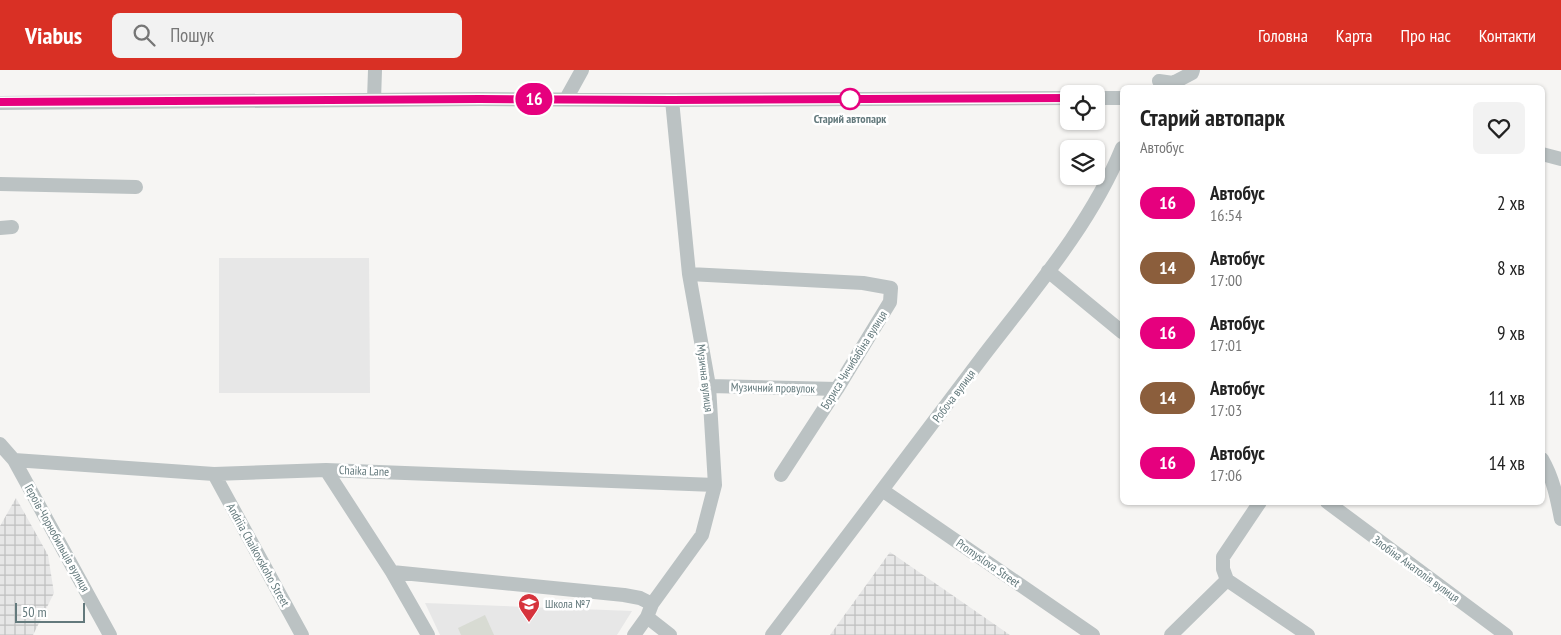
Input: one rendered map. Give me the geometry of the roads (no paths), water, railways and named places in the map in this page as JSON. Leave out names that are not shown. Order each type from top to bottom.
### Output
[{"type":"street","points":[[374,100],[375,70]]},
{"type":"street","points":[[566,99],[582,70]]},
{"type":"street","points":[[1158,79],[1173,82],[1192,74],[1193,70]]},
{"type":"street","points":[[0,102],[1060,98]]},
{"type":"street","points":[[1105,98],[1120,98]]},
{"type":"street","name":"Музична вулиця","points":[[634,635],[702,535],[715,486],[709,386],[689,274],[672,100]]},
{"type":"street","name":"Робоча вулиця","points":[[772,635],[1048,271],[1096,202],[1120,153]]},
{"type":"street","points":[[1545,155],[1561,159]]},
{"type":"street","points":[[0,184],[136,187]]},
{"type":"street","points":[[1048,271],[1120,330]]},
{"type":"street","name":"Бориса Чичибабіна вулиця","points":[[689,274],[863,283],[891,288],[890,302],[837,389],[780,475]]},
{"type":"street","name":"Музичний провулок","points":[[709,386],[837,389]]},
{"type":"street","name":"Героїв-Чорнобильців вулиця","points":[[0,444],[14,460],[110,635]]},
{"type":"street","name":"Chaika Lane","points":[[14,460],[214,474],[326,470],[715,486]]},
{"type":"street","points":[[1545,465],[1556,492],[1561,519]]},
{"type":"street","points":[[326,470],[392,572],[428,635]]},
{"type":"street","name":"Andriia Chaikovskoho Street","points":[[214,474],[302,635]]},
{"type":"street","name":"Promyslova Street","points":[[882,490],[1094,635]]},
{"type":"street","points":[[1258,505],[1223,557],[1223,569],[1227,580],[1308,635]]},
{"type":"street","name":"Злобіна Анатолія вулиця","points":[[1330,505],[1506,635]]},
{"type":"street","points":[[392,572],[640,598],[670,635]]},
{"type":"street","points":[[1172,635],[1227,580]]},
{"type":"place","name":"Старий автопарк","points":[[850,99]]},
{"type":"place","name":"Школа №7","points":[[529,623]]}]
